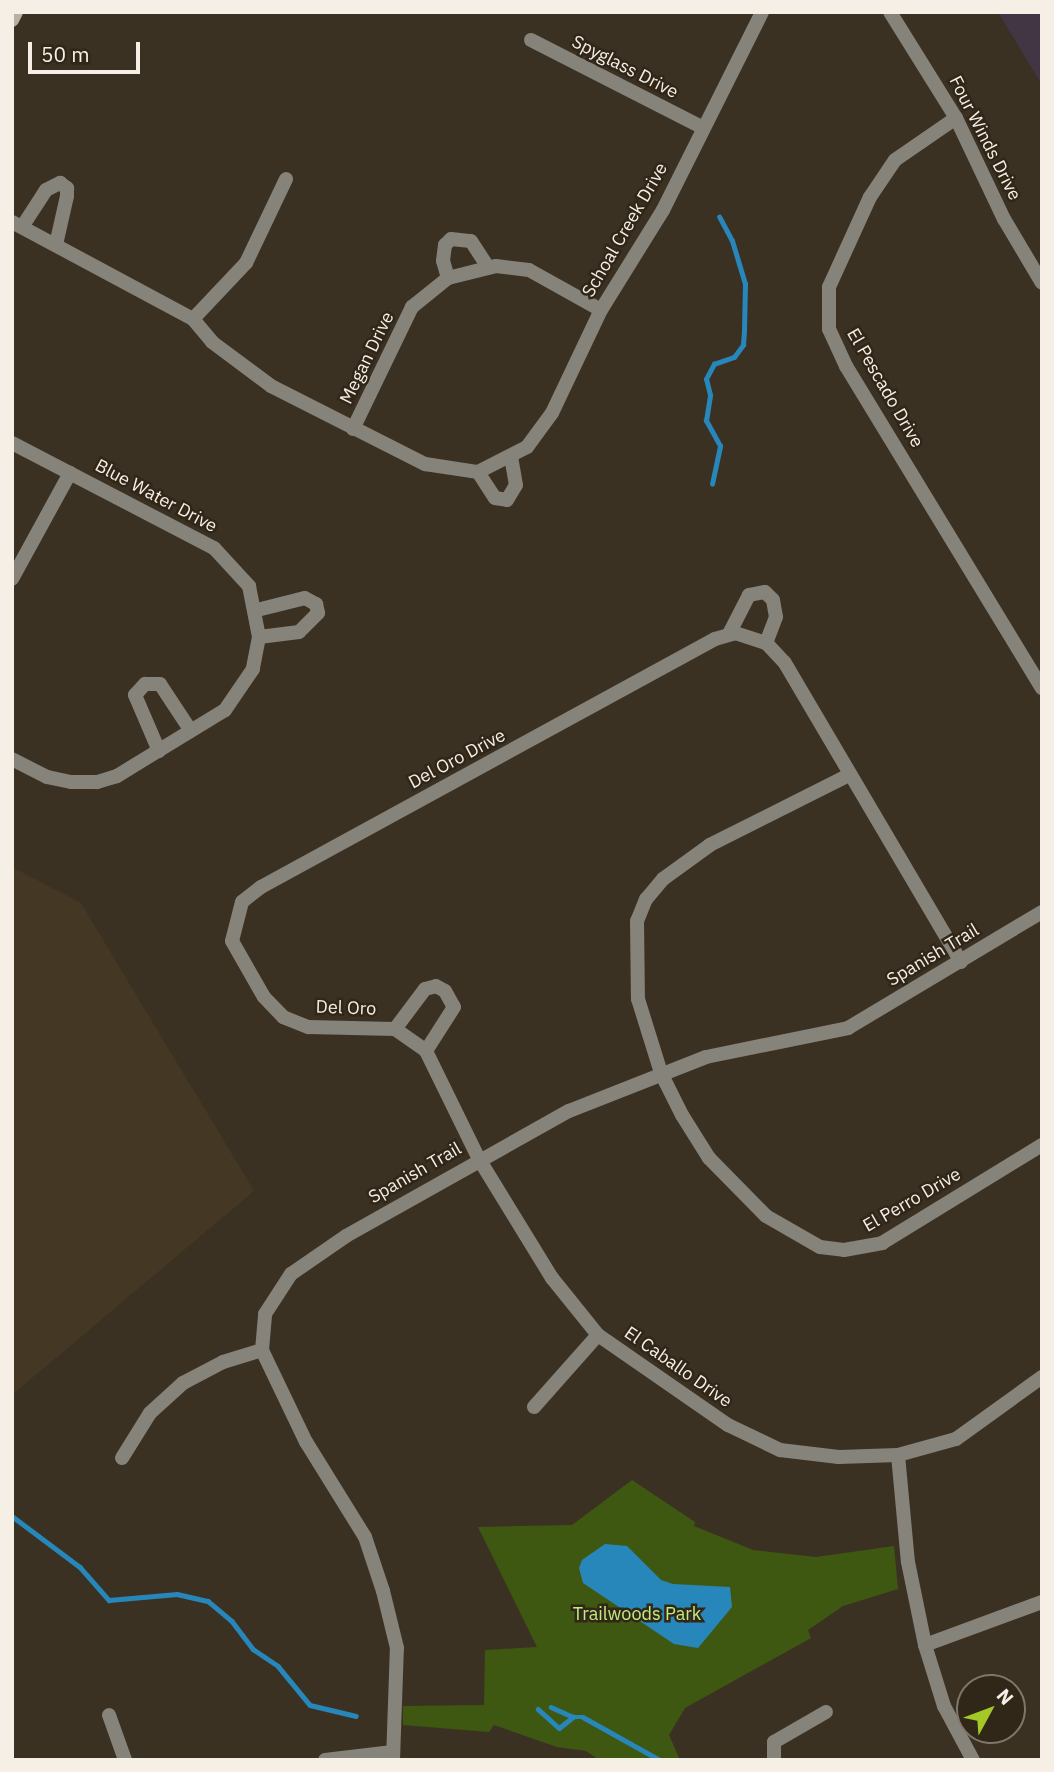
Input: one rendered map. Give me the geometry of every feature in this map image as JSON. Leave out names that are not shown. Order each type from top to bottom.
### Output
[{"type":"main road","points":[[12,20],[16,12]]},
{"type":"street","name":"Schoal Creek Drive","points":[[478,472],[527,447],[552,413],[601,310],[663,210],[702,127],[762,12]]},
{"type":"street","name":"Four Winds Drive","points":[[890,12],[956,118],[1004,219],[1042,283]]},
{"type":"street","name":"Spyglass Drive","points":[[531,40],[702,127]]},
{"type":"street","name":"El Pescado Drive","points":[[956,118],[895,160],[870,197],[829,288],[829,329],[846,366],[1042,688]]},
{"type":"street","points":[[193,319],[246,263],[286,179]]},
{"type":"street","points":[[56,245],[67,196],[67,188],[60,183],[46,190],[17,224],[193,319],[212,342],[271,386],[425,464],[478,472],[495,498],[507,499],[516,485],[511,457]]},
{"type":"street","points":[[448,278],[443,261],[445,245],[451,239],[471,241],[488,267]]},
{"type":"street","name":"Megan Drive","points":[[354,429],[412,307],[448,278],[488,267],[529,271],[601,310]]},
{"type":"street","name":"Blue Water Drive","points":[[12,443],[214,548],[249,586],[257,610],[259,637],[253,668],[241,691],[225,710],[159,751],[97,782],[47,777],[12,759]]},
{"type":"street","points":[[12,579],[70,473]]},
{"type":"street","points":[[766,643],[776,617],[772,600],[765,592],[749,595],[729,634],[750,635],[766,643],[783,662],[961,962]]},
{"type":"street","points":[[257,610],[305,598],[316,604],[318,613],[299,632],[259,637]]},
{"type":"street","name":"Del Oro Drive","points":[[232,942],[242,902],[261,887],[729,634]]},
{"type":"street","points":[[159,751],[135,695],[145,684],[160,684],[191,731]]},
{"type":"street","name":"El Perro Drive","points":[[849,775],[710,845],[663,879],[646,900],[637,921],[635,973],[638,999],[661,1073],[709,1158],[766,1216],[820,1247],[844,1250],[882,1243],[1042,1145]]},
{"type":"street","name":"Spanish Trail","points":[[262,1350],[265,1314],[291,1274],[346,1236],[479,1159],[569,1111],[661,1073],[750,1045],[848,1028],[1042,912]]},
{"type":"street","name":"Del Oro","points":[[232,942],[264,997],[283,1017],[308,1027],[395,1029],[413,1041]]},
{"type":"street","points":[[395,1029],[425,989],[436,986],[445,991],[454,1007],[426,1051]]},
{"type":"street","name":"El Caballo Drive","points":[[413,1041],[426,1051],[479,1159],[552,1278],[598,1335],[728,1425],[780,1450],[839,1457],[898,1455],[956,1439],[1042,1377]]},
{"type":"street","points":[[534,1407],[598,1335]]},
{"type":"street","points":[[122,1458],[149,1413],[183,1383],[223,1362],[262,1350],[306,1443],[365,1537],[383,1591],[397,1648],[393,1756],[326,1760]]},
{"type":"street","points":[[898,1455],[908,1562],[925,1644],[944,1706],[973,1760]]},
{"type":"street","points":[[925,1644],[1042,1602]]},
{"type":"street","points":[[774,1760],[774,1742],[826,1712]]},
{"type":"street","points":[[109,1715],[125,1760]]},
{"type":"shaded area","points":[[998,12],[1042,12],[1042,85]]},
{"type":"shaded area","points":[[12,867],[81,903],[254,1191],[12,1395]]},
{"type":"green space","name":"Trailwoods Park","points":[[632,1480],[695,1522],[694,1526],[753,1550],[816,1557],[894,1546],[898,1589],[843,1606],[808,1630],[811,1638],[685,1708],[669,1735],[680,1760],[599,1760],[586,1751],[557,1747],[494,1725],[489,1732],[403,1725],[403,1706],[484,1705],[485,1650],[537,1647],[478,1527],[572,1525]]},
{"type":"water","points":[[605,1544],[627,1546],[661,1580],[673,1584],[730,1587],[732,1607],[698,1648],[674,1644],[583,1583],[579,1568],[582,1560]]},
{"type":"waterway","points":[[712,484],[720,446],[706,421],[710,395],[706,379],[714,364],[734,357],[743,345],[744,331],[745,284],[732,241],[719,217]]},
{"type":"waterway","points":[[12,1516],[80,1567],[109,1600],[177,1594],[208,1601],[232,1621],[253,1649],[278,1666],[310,1705],[356,1716]]},
{"type":"waterway","points":[[551,1707],[573,1717]]},
{"type":"waterway","points":[[538,1709],[559,1728],[573,1717],[583,1717],[660,1760]]}]
